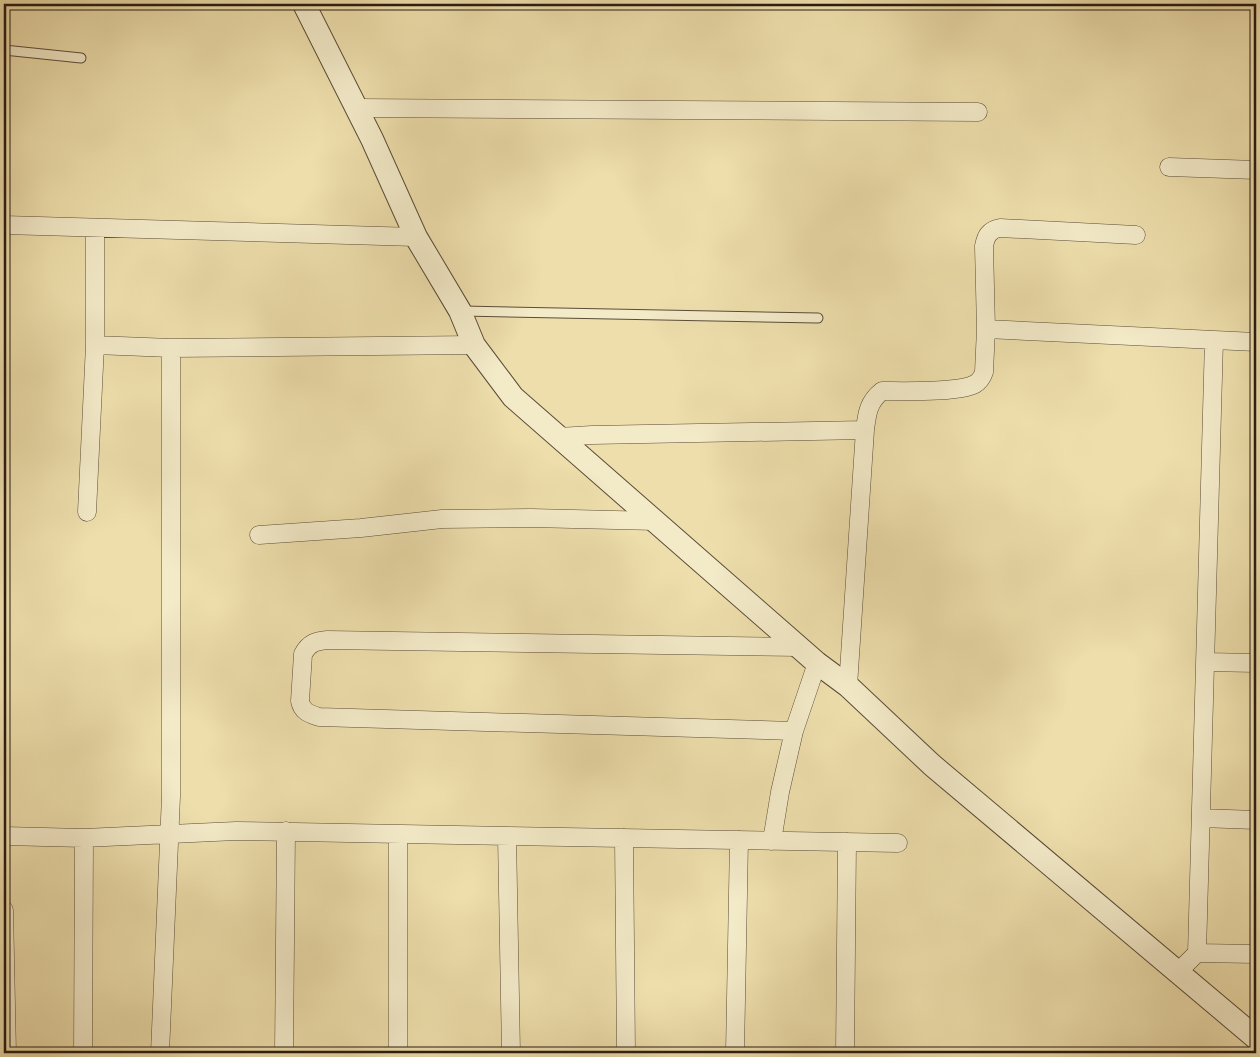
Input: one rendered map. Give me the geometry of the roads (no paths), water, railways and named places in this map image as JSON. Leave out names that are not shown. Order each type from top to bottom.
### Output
[{"type":"street","points":[[304,4],[356,108],[416,237],[460,311],[474,345],[513,397],[817,663],[848,686],[932,765],[1256,1038]]},
{"type":"street","points":[[356,108],[978,112]]},
{"type":"street","points":[[1168,167],[1256,170]]},
{"type":"street","points":[[4,226],[416,237]]},
{"type":"street","points":[[848,686],[865,430],[868,407],[874,397],[882,391],[960,389],[975,384],[982,379],[986,329],[984,246],[986,237],[993,230],[1000,228],[1136,235]]},
{"type":"street","points":[[87,512],[95,345],[95,229]]},
{"type":"street","points":[[986,329],[1256,342]]},
{"type":"street","points":[[1178,972],[1197,953],[1214,340]]},
{"type":"street","points":[[95,345],[170,348],[474,345]]},
{"type":"street","points":[[160,1053],[171,796],[170,348]]},
{"type":"street","points":[[560,437],[602,434],[865,430]]},
{"type":"street","points":[[259,535],[361,528],[442,519],[531,518],[656,521]]},
{"type":"street","points":[[794,731],[319,717],[308,714],[301,708],[300,702],[303,654],[306,647],[315,641],[799,647]]},
{"type":"street","points":[[1205,662],[1256,663]]},
{"type":"street","points":[[772,841],[780,792],[794,731],[817,663]]},
{"type":"street","points":[[1201,818],[1256,820]]},
{"type":"street","points":[[4,836],[84,838],[236,831],[898,843]]},
{"type":"street","points":[[284,1053],[286,832]]},
{"type":"street","points":[[398,834],[398,1053]]},
{"type":"street","points":[[507,836],[511,1053]]},
{"type":"street","points":[[83,1053],[84,838]]},
{"type":"street","points":[[624,838],[626,1053]]},
{"type":"street","points":[[735,1053],[739,840]]},
{"type":"street","points":[[845,1053],[847,842]]},
{"type":"street","points":[[4,910],[6,1053]]},
{"type":"street","points":[[1197,953],[1256,954]]},
{"type":"lane","points":[[4,50],[82,58]]},
{"type":"lane","points":[[460,311],[818,318]]}]
